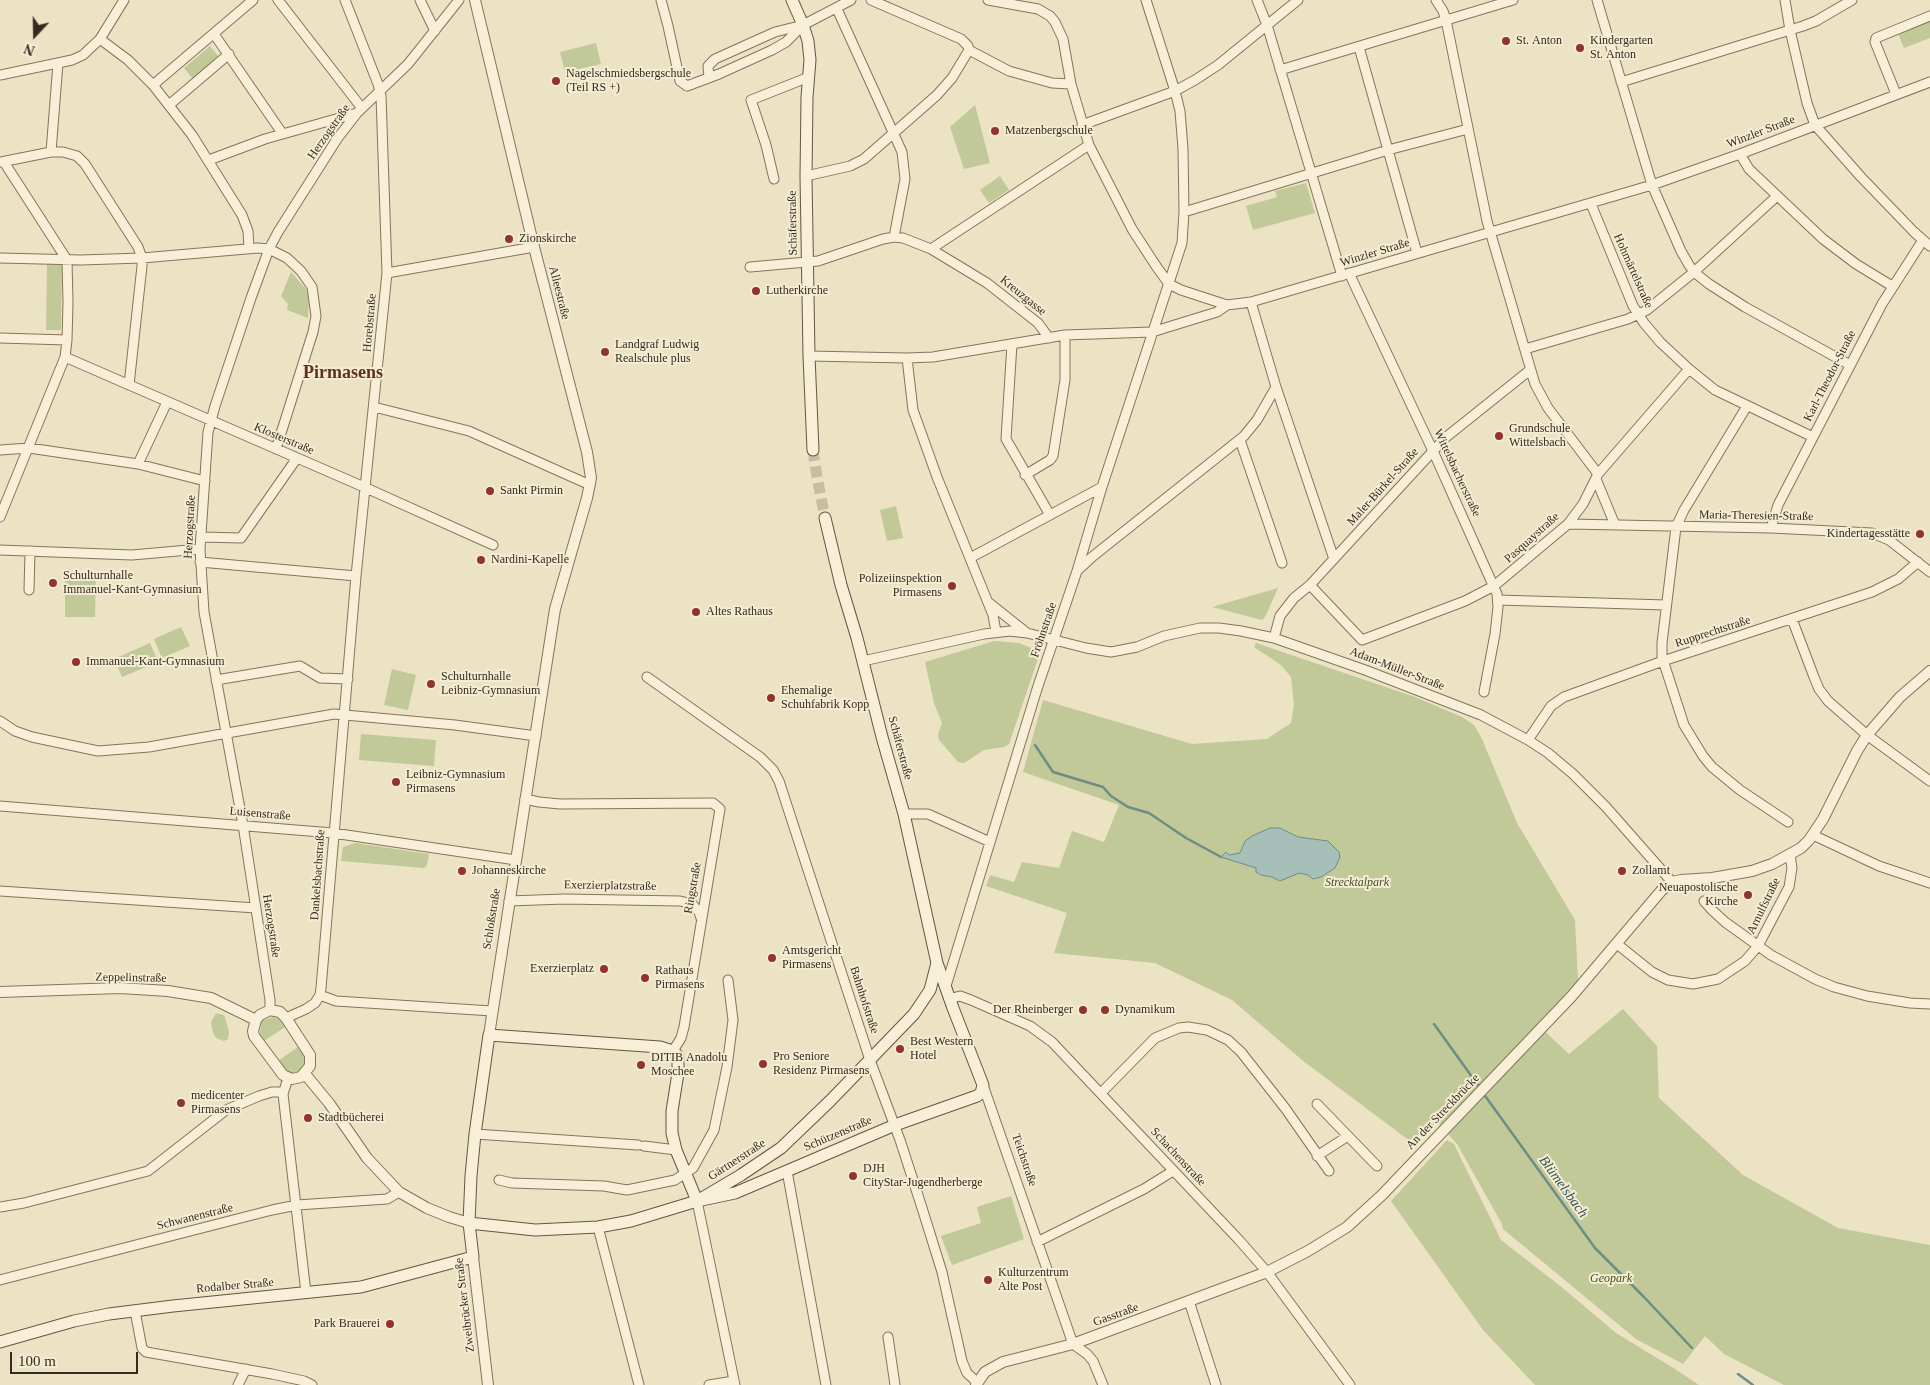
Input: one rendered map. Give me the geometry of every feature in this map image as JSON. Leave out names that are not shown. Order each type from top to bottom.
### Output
[{"type":"main road","name":"Schäferstraße","points":[[792,0],[803,25],[810,53],[806,176],[809,356],[813,450]]},
{"type":"main road","name":"Schäferstraße","points":[[825,518],[841,584],[904,814],[938,963],[946,986]]},
{"type":"main road","name":"Gärtnerstraße","points":[[469,1223],[535,1230],[598,1227],[632,1221],[697,1201],[735,1179],[781,1148],[914,1014],[924,1000],[934,978],[938,963]]},
{"type":"main road","name":"Teichstraße","points":[[946,986],[983,1084]]},
{"type":"main road","points":[[924,1000],[931,997],[940,998],[951,1003]]},
{"type":"main road","points":[[489,1035],[660,1047],[673,1051],[677,1055],[678,1060],[671,1124],[676,1150],[697,1201]]},
{"type":"main road","name":"Schloßstraße","points":[[469,1223],[475,1134],[489,1035]]},
{"type":"main road","name":"Schützenstraße","points":[[697,1201],[734,1192],[895,1125],[977,1096],[981,1092],[983,1084]]},
{"type":"main road","name":"Zweibrücker Straße","points":[[469,1223],[473,1257]]},
{"type":"main road","name":"Rodalber Straße","points":[[0,1342],[74,1322],[135,1311],[361,1287],[473,1257]]},
{"type":"street","points":[[0,75],[58,63],[83,55],[100,38],[124,0]]},
{"type":"street","points":[[153,85],[253,0]]},
{"type":"street","points":[[209,160],[282,133],[359,110],[278,0]]},
{"type":"street","name":"Horebstraße","points":[[344,714],[364,487],[387,273],[383,127],[380,90],[345,0]]},
{"type":"street","points":[[420,0],[435,31]]},
{"type":"street","name":"Herzogstraße","points":[[270,1010],[243,825],[206,628],[200,549],[207,442],[211,421],[269,249],[337,139],[359,110],[408,64],[459,0]]},
{"type":"street","name":"Alleestraße","points":[[475,0],[534,247],[587,452],[590,485],[585,506]]},
{"type":"street","points":[[661,0],[680,80],[687,86],[779,46],[786,42],[803,25]]},
{"type":"street","points":[[709,78],[708,66],[715,59],[776,32],[803,25],[837,9],[850,0]]},
{"type":"street","points":[[872,0],[961,39],[968,46],[969,50],[1010,70],[1052,83],[1071,84]]},
{"type":"street","points":[[988,0],[1038,8],[1055,22],[1063,39],[1071,84],[1089,145],[1132,229],[1169,284]]},
{"type":"street","name":"Fröhnstraße","points":[[946,986],[1102,487],[1182,242],[1184,212],[1180,111],[1146,0]]},
{"type":"street","name":"Wittelsbacherstraße","points":[[1257,0],[1267,25],[1312,173],[1346,275],[1433,451],[1494,586],[1498,600],[1495,634],[1484,692]]},
{"type":"street","points":[[1082,125],[1175,91],[1218,65],[1298,0]]},
{"type":"street","points":[[1436,0],[1446,20],[1490,233],[1530,370],[1548,408],[1597,477],[1615,524]]},
{"type":"street","points":[[1280,70],[1513,0]]},
{"type":"street","points":[[1597,0],[1652,185],[1681,251],[1694,272],[1762,318],[1850,365]]},
{"type":"street","points":[[1785,0],[1790,30],[1814,125],[1861,177],[1926,243]]},
{"type":"street","points":[[1621,82],[1816,21],[1852,0]]},
{"type":"street","points":[[750,267],[808,263],[827,259],[894,237],[905,180],[902,152],[837,9]]},
{"type":"street","points":[[1896,94],[1875,42],[1876,38],[1930,16]]},
{"type":"street","points":[[214,34],[282,133]]},
{"type":"street","points":[[100,38],[133,65],[153,85],[209,160],[242,215],[248,231],[249,248]]},
{"type":"street","points":[[1359,47],[1417,253]]},
{"type":"street","points":[[806,176],[858,162],[894,134],[944,87],[969,50]]},
{"type":"street","points":[[169,105],[229,54]]},
{"type":"street","points":[[51,152],[58,63]]},
{"type":"street","points":[[774,179],[766,145],[751,100],[809,77]]},
{"type":"street","name":"Winzler Straße","points":[[1169,284],[1181,290],[1227,305],[1251,302],[1652,185],[1740,154],[1930,82]]},
{"type":"street","points":[[1184,212],[1388,150],[1468,129]]},
{"type":"street","points":[[931,249],[1089,145]]},
{"type":"street","points":[[0,517],[65,357],[67,340],[67,260],[2,162],[51,152],[70,153],[81,159],[138,247],[142,258],[129,384]]},
{"type":"street","points":[[1740,154],[1749,169],[1834,248],[1892,286]]},
{"type":"street","points":[[1525,350],[1647,310],[1694,272],[1777,196]]},
{"type":"street","name":"Hohmärtelstraße","points":[[1591,204],[1630,299],[1660,342],[1715,390],[1813,437]]},
{"type":"street","name":"Kreuzgasse","points":[[894,237],[912,240],[931,249],[987,283],[1038,323],[1049,338]]},
{"type":"street","name":"Karl-Theodor-Straße","points":[[1771,528],[1774,514],[1892,286],[1926,243]]},
{"type":"street","points":[[387,273],[534,247]]},
{"type":"street","points":[[0,258],[67,260],[142,258],[249,248],[269,249],[287,258],[301,270],[312,288],[316,305],[313,332],[276,449]]},
{"type":"street","points":[[1251,302],[1276,387],[1334,559]]},
{"type":"street","points":[[809,356],[933,357],[1065,335],[1152,332],[1164,330],[1217,312],[1227,305]]},
{"type":"street","points":[[1026,474],[1050,460],[1055,450],[1066,380],[1065,335]]},
{"type":"street","points":[[0,338],[67,340]]},
{"type":"street","points":[[1012,344],[1005,433],[1007,444],[1050,515]]},
{"type":"street","name":"Klosterstraße","points":[[65,357],[493,545]]},
{"type":"street","points":[[907,358],[913,410],[993,615],[996,632]]},
{"type":"street","name":"Pasquaystraße","points":[[1310,585],[1362,640],[1465,601],[1494,586],[1568,524],[1583,504],[1597,477],[1689,369]]},
{"type":"street","name":"Maler-Bürkel-Straße","points":[[1274,638],[1280,616],[1294,598],[1310,585],[1445,438],[1530,370]]},
{"type":"street","points":[[1077,571],[1092,557],[1240,440],[1257,420],[1276,387]]},
{"type":"street","points":[[138,464],[167,402]]},
{"type":"street","points":[[1747,406],[1684,510],[1676,527],[1662,643],[1663,661],[1684,725],[1708,762],[1740,790],[1788,822]]},
{"type":"street","points":[[374,407],[469,431],[590,485]]},
{"type":"street","points":[[1240,440],[1282,563]]},
{"type":"street","points":[[0,450],[29,448],[138,464],[205,481]]},
{"type":"street","points":[[201,537],[241,538],[297,458]]},
{"type":"street","points":[[970,558],[1102,487]]},
{"type":"street","name":"Schloßstraße","points":[[489,1035],[555,609],[585,506]]},
{"type":"street","name":"Maria-Theresien-Straße","points":[[1568,524],[1771,528],[1872,533],[1889,540],[1930,572]]},
{"type":"street","points":[[0,550],[132,555],[200,549]]},
{"type":"street","points":[[29,590],[30,551]]},
{"type":"street","points":[[200,562],[356,576]]},
{"type":"street","name":"Rupprechtstraße","points":[[1528,740],[1546,713],[1558,701],[1663,661],[1852,600],[1889,584],[1905,574],[1918,562]]},
{"type":"street","points":[[1498,600],[1666,605]]},
{"type":"street","points":[[987,602],[1028,633]]},
{"type":"street","points":[[1792,619],[1819,689],[1828,701],[1867,735],[1930,781]]},
{"type":"street","name":"Adam-Müller-Straße","points":[[1028,633],[1086,648],[1111,652],[1137,647],[1164,636],[1200,628],[1241,631],[1274,638],[1481,714],[1548,753],[1573,774],[1606,807],[1672,882]]},
{"type":"street","points":[[863,661],[996,632],[1028,633]]},
{"type":"street","points":[[216,680],[300,666],[320,678],[348,679]]},
{"type":"street","points":[[1618,944],[1656,897],[1672,882],[1736,874],[1772,864],[1790,856],[1801,848],[1813,835],[1867,735],[1900,697],[1930,671]]},
{"type":"street","name":"Bahnhofstraße","points":[[647,677],[760,757],[776,773],[870,1060],[895,1125],[942,1272],[962,1361],[967,1373],[977,1384]]},
{"type":"street","points":[[0,721],[15,731],[32,738],[98,751],[129,750],[324,715],[344,714],[455,725],[536,736]]},
{"type":"street","name":"Dankelsbachstraße","points":[[320,995],[344,714]]},
{"type":"street","name":"Ringstraße","points":[[525,799],[560,804],[713,804],[720,810],[682,1032],[673,1051]]},
{"type":"street","name":"Luisenstraße","points":[[0,806],[334,833],[516,860]]},
{"type":"street","points":[[904,814],[928,814],[990,842]]},
{"type":"street","points":[[1813,835],[1879,866],[1930,883]]},
{"type":"street","name":"Arnulfstraße","points":[[1618,944],[1659,976],[1678,982],[1693,984],[1712,982],[1729,974],[1745,961],[1758,946],[1789,887],[1792,868],[1790,856]]},
{"type":"street","points":[[0,891],[256,908]]},
{"type":"street","name":"Exerzierplatzstraße","points":[[509,901],[564,899],[680,901],[692,904],[699,912],[701,919]]},
{"type":"street","points":[[1704,900],[1712,910],[1758,946],[1792,967],[1834,987],[1890,1000],[1930,1004]]},
{"type":"street","name":"An der Streckbrücke","points":[[1267,1272],[1329,1239],[1347,1227],[1382,1195],[1571,997],[1618,944]]},
{"type":"street","points":[[502,1181],[512,1183],[604,1186],[627,1190],[675,1180],[693,1168],[709,1141],[718,1113],[732,1034],[733,1020],[728,980]]},
{"type":"street","name":"Zeppelinstraße","points":[[0,992],[120,988],[168,990],[211,998],[256,1020]]},
{"type":"street","points":[[286,1018],[315,1003],[320,995],[336,1001],[492,1011]]},
{"type":"street","name":"Schachenstraße","points":[[951,1003],[960,996],[971,1000],[1038,1030],[1052,1042],[1267,1272],[1350,1385]]},
{"type":"street","points":[[270,1010],[280,1012],[286,1018],[310,1055],[310,1066],[305,1074],[297,1079],[288,1078],[281,1073],[254,1036],[254,1025],[260,1015],[270,1010]]},
{"type":"street","points":[[1101,1093],[1155,1038],[1179,1028],[1188,1027],[1207,1030],[1228,1040],[1241,1052],[1329,1171]]},
{"type":"street","points":[[305,1074],[330,1103],[367,1158],[399,1192],[427,1208],[469,1223]]},
{"type":"street","points":[[288,1078],[283,1092],[306,1293]]},
{"type":"street","name":"Teichstraße","points":[[983,1084],[1073,1344]]},
{"type":"street","points":[[0,1207],[24,1203],[148,1171],[226,1110],[259,1096],[272,1092],[283,1092]]},
{"type":"street","points":[[1317,1104],[1377,1166]]},
{"type":"street","points":[[475,1134],[612,1142],[676,1150]]},
{"type":"street","points":[[1317,1156],[1348,1136]]},
{"type":"street","points":[[787,1171],[826,1385]]},
{"type":"street","points":[[1037,1242],[1144,1189],[1173,1171]]},
{"type":"street","name":"Schwanenstraße","points":[[0,1280],[297,1205],[386,1199],[399,1192]]},
{"type":"street","points":[[697,1201],[734,1383],[709,1385]]},
{"type":"street","points":[[598,1227],[639,1385]]},
{"type":"street","name":"Zweibrücker Straße","points":[[473,1257],[488,1385]]},
{"type":"street","name":"Gasstraße","points":[[977,1384],[985,1372],[1003,1362],[1073,1344],[1267,1272]]},
{"type":"street","points":[[1188,1301],[1216,1385]]},
{"type":"street","points":[[135,1311],[142,1348],[146,1352],[246,1369],[304,1381],[312,1385]]},
{"type":"street","points":[[888,1337],[894,1385]]},
{"type":"street","points":[[1073,1344],[1093,1361],[1103,1385]]},
{"type":"street","points":[[238,1385],[246,1369]]},
{"type":"green space","points":[[1930,21],[1930,38],[1904,48],[1898,33]]},
{"type":"green space","points":[[596,43],[601,64],[565,72],[560,52]]},
{"type":"green space","points":[[210,46],[219,57],[193,79],[184,68]]},
{"type":"green space","points":[[975,105],[990,163],[964,169],[950,127]]},
{"type":"green space","points":[[1000,176],[1009,190],[989,203],[980,190]]},
{"type":"green space","points":[[1306,183],[1315,213],[1253,230],[1246,206],[1277,197],[1275,191]]},
{"type":"green space","points":[[47,264],[62,264],[61,330],[46,330]]},
{"type":"green space","points":[[291,272],[306,289],[309,298],[308,318],[287,310],[288,304],[281,296]]},
{"type":"green space","points":[[896,506],[903,538],[887,541],[880,510]]},
{"type":"green space","points":[[65,572],[96,573],[95,617],[65,617]]},
{"type":"green space","points":[[1278,588],[1262,620],[1212,607]]},
{"type":"green space","points":[[181,627],[190,646],[162,658],[154,639]]},
{"type":"green space","points":[[994,641],[1019,643],[1034,649],[1039,656],[1009,744],[1004,747],[984,750],[964,763],[958,762],[939,740],[938,734],[942,723],[934,703],[925,662]]},
{"type":"green space","points":[[150,643],[158,662],[122,677],[114,659]]},
{"type":"green space","name":"Strecktalpark","points":[[1256,643],[1415,697],[1462,717],[1474,725],[1482,739],[1517,823],[1575,920],[1578,981],[1537,1024],[1569,1054],[1623,1009],[1657,1046],[1659,1098],[1743,1175],[1838,1228],[1930,1245],[1930,1385],[1784,1385],[1724,1354],[1705,1336],[1683,1364],[1636,1339],[1503,1229],[1502,1224],[1457,1144],[1437,1122],[1414,1144],[1302,1060],[1232,1000],[1155,963],[1054,953],[1067,913],[986,886],[990,875],[1014,882],[1022,862],[1059,868],[1072,831],[1104,842],[1119,805],[1023,772],[1043,700],[1192,744],[1267,739],[1291,723],[1294,705],[1291,677],[1281,665],[1254,647]]},
{"type":"green space","points":[[392,669],[416,675],[408,710],[384,705]]},
{"type":"green space","points":[[361,734],[436,740],[434,766],[359,760]]},
{"type":"green space","points":[[355,843],[429,854],[427,865],[424,868],[341,861],[343,847]]},
{"type":"green space","points":[[216,1013],[224,1015],[226,1021],[229,1032],[228,1039],[224,1041],[216,1038],[213,1033],[211,1022]]},
{"type":"green space","points":[[273,1017],[279,1019],[285,1027],[264,1041],[260,1034],[261,1024],[263,1020]]},
{"type":"green space","points":[[299,1046],[306,1059],[306,1063],[299,1072],[291,1073],[278,1061]]},
{"type":"green space","points":[[1447,1140],[1454,1144],[1501,1240],[1564,1289],[1616,1333],[1699,1385],[1535,1385],[1483,1330],[1391,1201]]},
{"type":"green space","points":[[1011,1196],[1024,1239],[952,1265],[941,1236],[981,1223],[977,1207]]},
{"type":"water","points":[[1270,828],[1280,828],[1298,837],[1328,841],[1339,852],[1340,857],[1335,868],[1321,877],[1313,879],[1308,875],[1299,873],[1280,881],[1261,875],[1256,872],[1256,868],[1221,857],[1226,852],[1229,855],[1240,853],[1245,841]]},
{"type":"waterway","points":[[1035,745],[1053,772],[1103,787],[1111,796],[1128,807],[1149,813],[1186,838],[1221,857]]},
{"type":"waterway","name":"Blümelsbach","points":[[1434,1024],[1480,1088]]},
{"type":"waterway","name":"Blümelsbach","points":[[1483,1093],[1595,1248],[1692,1348]]},
{"type":"waterway","name":"Blümelsbach","points":[[1738,1374],[1753,1385]]},
{"type":"tunnel","points":[[813,450],[825,518]]},
{"type":"place","name":"St. Anton","points":[[1506,41]]},
{"type":"place","name":"Kindergarten St. Anton","points":[[1580,48]]},
{"type":"place","name":"Nagelschmiedsbergschule (Teil RS +)","points":[[556,81]]},
{"type":"place","name":"Matzenbergschule","points":[[995,131]]},
{"type":"place","name":"Zionskirche","points":[[509,239]]},
{"type":"place","name":"Lutherkirche","points":[[756,291]]},
{"type":"place","name":"Landgraf Ludwig Realschule plus","points":[[605,352]]},
{"type":"place","name":"Grundschule Wittelsbach","points":[[1499,436]]},
{"type":"place","name":"Sankt Pirmin","points":[[490,491]]},
{"type":"place","name":"Kindertagesstätte","points":[[1920,534]]},
{"type":"place","name":"Nardini-Kapelle","points":[[481,560]]},
{"type":"place","name":"Schulturnhalle Immanuel-Kant-Gymnasium","points":[[53,583]]},
{"type":"place","name":"Polizeiinspektion Pirmasens","points":[[952,586]]},
{"type":"place","name":"Altes Rathaus","points":[[696,612]]},
{"type":"place","name":"Immanuel-Kant-Gymnasium","points":[[76,662]]},
{"type":"place","name":"Schulturnhalle Leibniz-Gymnasium","points":[[431,684]]},
{"type":"place","name":"Ehemalige Schuhfabrik Kopp","points":[[771,698]]},
{"type":"place","name":"Leibniz-Gymnasium Pirmasens","points":[[396,782]]},
{"type":"place","name":"Johanneskirche","points":[[462,871]]},
{"type":"place","name":"Zollamt","points":[[1622,871]]},
{"type":"place","name":"Neuapostolische Kirche","points":[[1748,895]]},
{"type":"place","name":"Amtsgericht Pirmasens","points":[[772,958]]},
{"type":"place","name":"Exerzierplatz","points":[[604,969]]},
{"type":"place","name":"Rathaus Pirmasens","points":[[645,978]]},
{"type":"place","name":"Der Rheinberger","points":[[1083,1010]]},
{"type":"place","name":"Dynamikum","points":[[1105,1010]]},
{"type":"place","name":"Best Western Hotel","points":[[900,1049]]},
{"type":"place","name":"Pro Seniore Residenz Pirmasens","points":[[763,1064]]},
{"type":"place","name":"DITIB Anadolu Moschee","points":[[641,1065]]},
{"type":"place","name":"medicenter Pirmasens","points":[[181,1103]]},
{"type":"place","name":"Stadtbücherei","points":[[308,1118]]},
{"type":"place","name":"DJH CityStar-Jugendherberge","points":[[853,1176]]},
{"type":"place","name":"Kulturzentrum Alte Post","points":[[988,1280]]},
{"type":"place","name":"Park Brauerei","points":[[390,1324]]},
{"type":"district","name":"Pirmasens","points":[[343,373]]},
{"type":"park label","name":"Geopark","points":[[1611,1279]]}]
